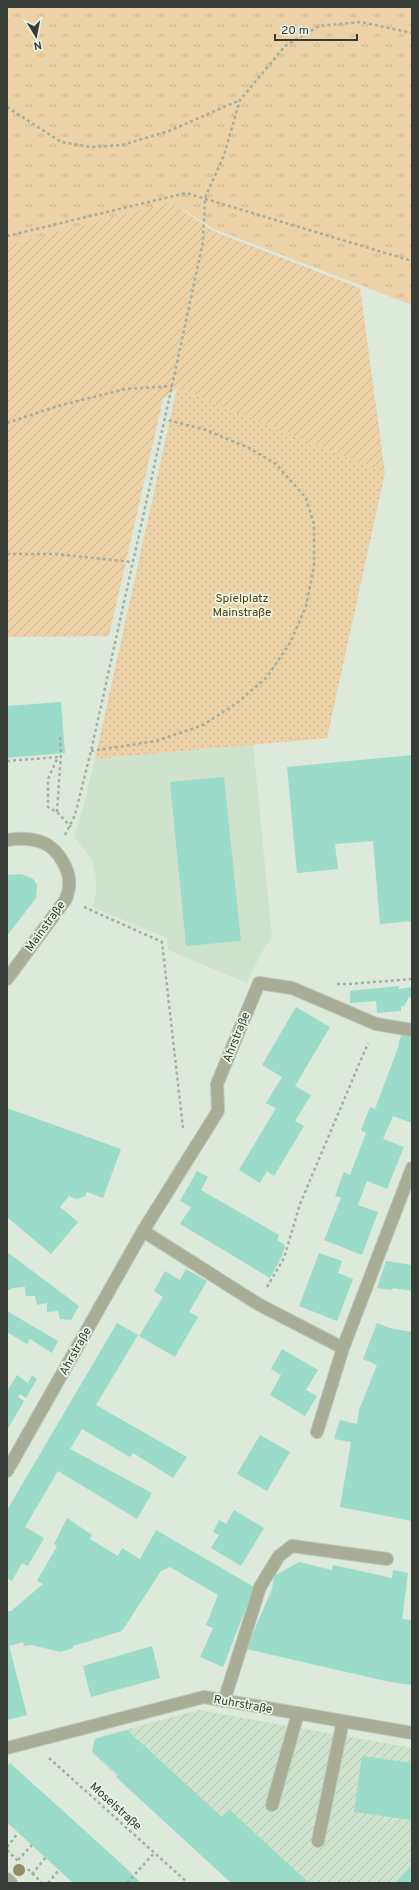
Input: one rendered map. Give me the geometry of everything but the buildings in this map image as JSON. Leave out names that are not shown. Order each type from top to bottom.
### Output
[{"type":"street","name":"Mainstraße","points":[[7,840],[20,838],[35,840],[46,844],[62,860],[68,873],[69,887],[66,899],[7,979]]},
{"type":"street","name":"Ahrstraße","points":[[7,1471],[143,1232],[218,1111],[217,1084],[259,983],[292,988],[376,1024],[412,1030]]},
{"type":"street","points":[[317,1432],[343,1348],[412,1168]]},
{"type":"street","points":[[143,1232],[258,1304],[343,1348]]},
{"type":"street","points":[[224,1701],[260,1587],[279,1556],[292,1546],[387,1559]]},
{"type":"street","name":"Ruhrstraße","points":[[7,1748],[204,1697],[412,1733]]},
{"type":"street","points":[[272,1805],[298,1713]]},
{"type":"street","points":[[318,1841],[343,1721]]},
{"type":"street","points":[[7,1879],[11,1883]]},
{"type":"path","points":[[54,852],[71,827],[91,751],[203,242],[205,198],[224,155],[240,100],[285,46],[319,26],[361,22],[412,33]]},
{"type":"path","points":[[7,107],[62,142],[91,147],[122,145],[169,132],[240,100]]},
{"type":"path","points":[[7,236],[186,193],[412,261]]},
{"type":"path","points":[[7,423],[58,406],[125,389],[172,386]]},
{"type":"path","points":[[91,751],[156,741],[203,725],[237,703],[267,677],[290,643],[306,606],[314,566],[314,524],[306,498],[276,464],[249,448],[206,430],[164,419]]},
{"type":"path","points":[[7,554],[56,554],[132,562]]},
{"type":"path","points":[[57,812],[61,754],[60,737]]},
{"type":"path","points":[[7,761],[58,758],[48,779],[48,807],[57,812],[71,827]]},
{"type":"path","points":[[66,899],[162,942],[187,1162]]},
{"type":"path","points":[[333,984],[412,979]]},
{"type":"path","points":[[258,1304],[284,1258],[300,1204],[376,1024]]},
{"type":"path","name":"Moselstraße","points":[[34,1741],[48,1757],[188,1883]]},
{"type":"path","points":[[7,1848],[18,1833]]},
{"type":"path","points":[[18,1860],[32,1845]]},
{"type":"path","points":[[127,1883],[155,1852]]},
{"type":"path","points":[[32,1874],[46,1857]]},
{"type":"path","points":[[48,1883],[59,1870]]},
{"type":"shaded area","points":[[253,745],[272,937],[261,953],[247,983],[168,950],[167,938],[93,907],[96,892],[96,877],[92,860],[74,836],[80,820],[95,759]]},
{"type":"shaded area","points":[[199,1710],[412,1748],[412,1883],[233,1883],[92,1753],[95,1738]]},
{"type":"green space","points":[[7,7],[412,7],[412,305],[214,229],[171,202],[7,245]]},
{"type":"green space","points":[[171,202],[213,231],[360,288],[385,473],[177,388],[163,399],[109,636],[7,637],[7,245]]},
{"type":"green space","name":"Spielplatz Mainstraße","points":[[177,388],[385,473],[327,738],[95,759]]}]
